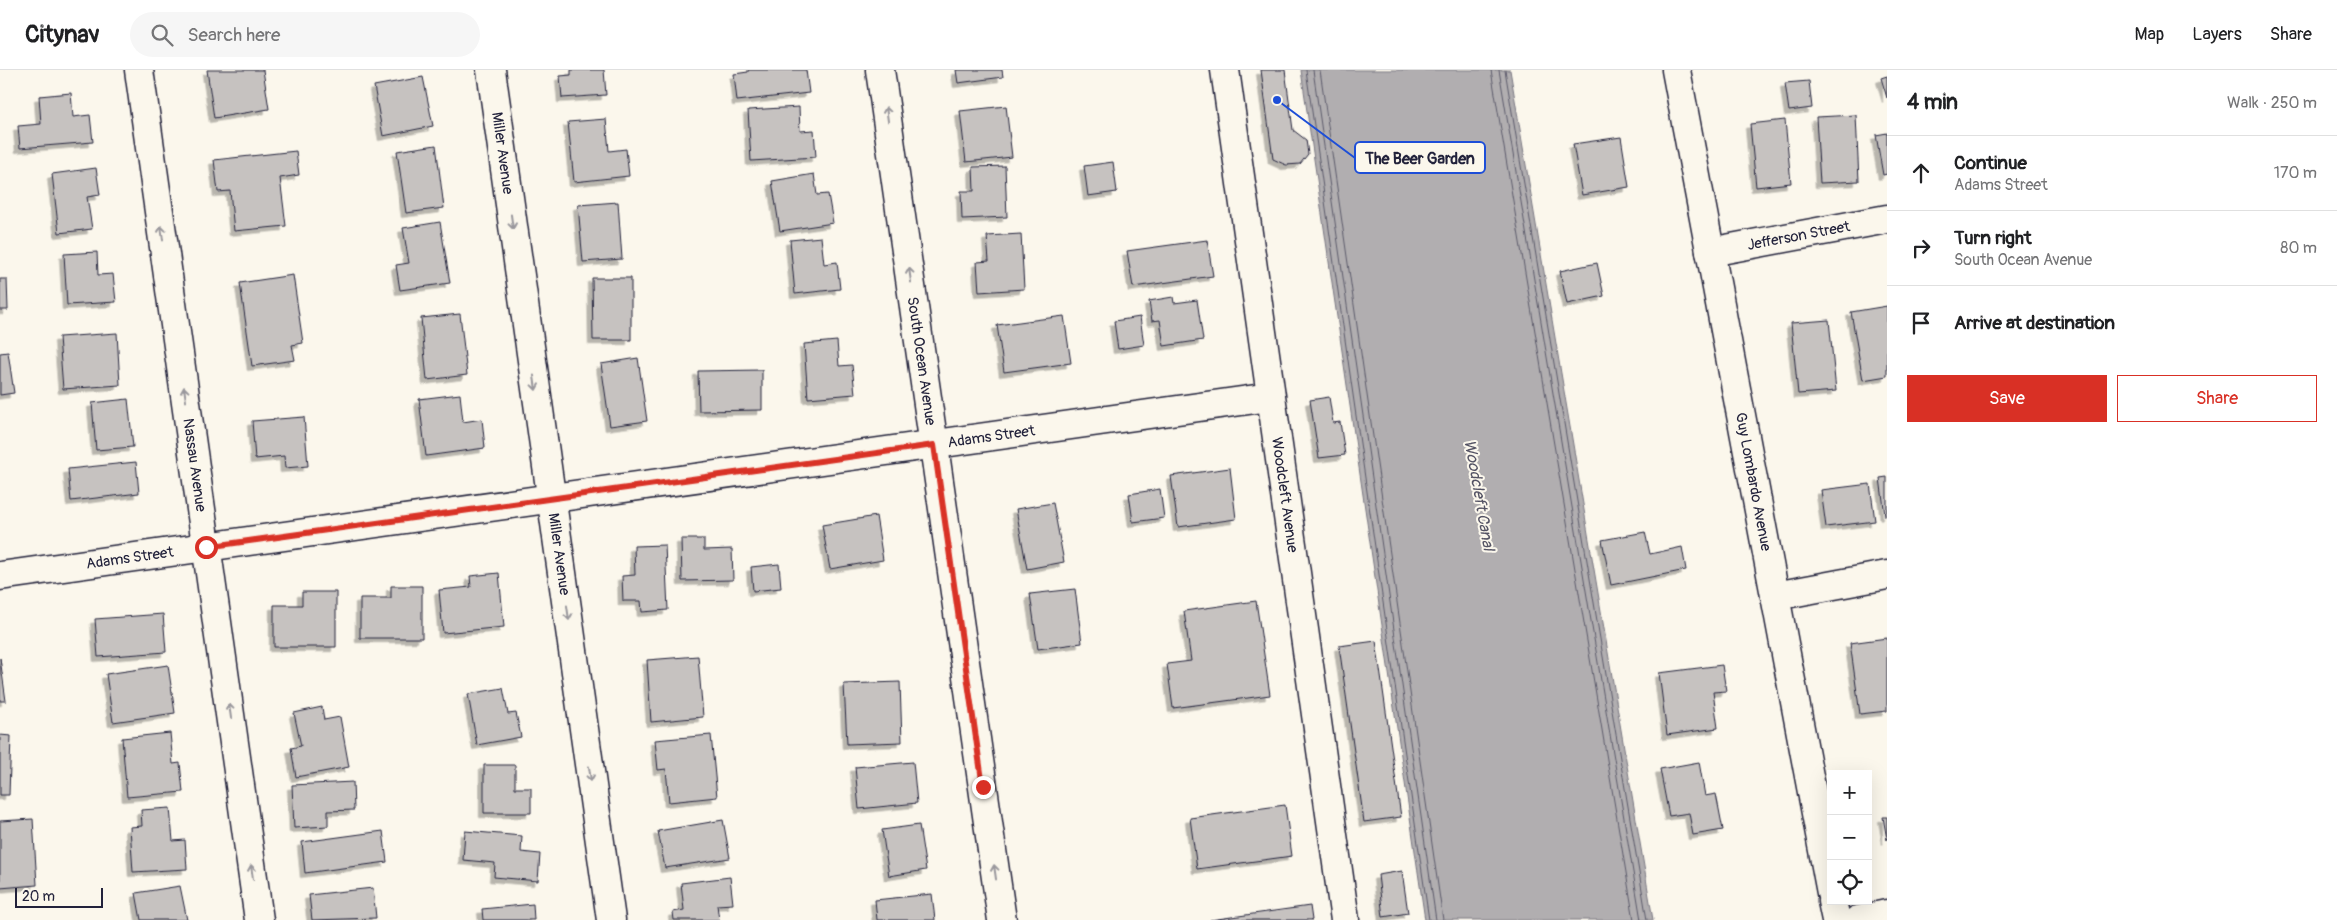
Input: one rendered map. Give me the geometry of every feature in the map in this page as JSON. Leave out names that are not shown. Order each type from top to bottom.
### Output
[{"type":"street","name":"Nassau Avenue","points":[[138,70],[259,920]]},
{"type":"street","name":"Miller Avenue","points":[[491,70],[610,920]]},
{"type":"street","name":"South Ocean Avenue","points":[[880,70],[1002,920]]},
{"type":"street","name":"Woodcleft Avenue","points":[[1224,70],[1346,920]]},
{"type":"street","name":"Guy Lombardo Avenue","points":[[1676,70],[1827,872]]},
{"type":"street","name":"Jefferson Street","points":[[1710,252],[1887,219]]},
{"type":"street","name":"Adams Street","points":[[0,576],[1270,397]]},
{"type":"street","points":[[1775,596],[1887,576]]},
{"type":"street","points":[[1833,905],[1836,920]]},
{"type":"street","points":[[1858,920],[1887,914]]},
{"type":"water","name":"Woodcleft Canal","points":[[1301,70],[1510,70],[1653,920],[1425,920]]},
{"type":"building","points":[[207,70],[263,70],[269,109],[214,118]]},
{"type":"building","points":[[571,70],[604,70],[606,95],[562,98],[560,76],[571,75]]},
{"type":"building","points":[[748,70],[806,70],[809,93],[737,101],[734,74],[748,72]]},
{"type":"building","points":[[956,70],[1002,70],[1003,77],[958,83]]},
{"type":"building","points":[[1261,70],[1285,70],[1293,130],[1306,140],[1308,154],[1300,164],[1286,165],[1273,159]]},
{"type":"building","points":[[1887,76],[1887,98],[1881,78]]},
{"type":"building","points":[[423,77],[433,126],[383,136],[374,86]]},
{"type":"building","points":[[1809,81],[1812,108],[1789,111],[1785,83]]},
{"type":"building","points":[[71,93],[73,117],[90,115],[93,142],[20,148],[18,126],[41,124],[39,96]]},
{"type":"building","points":[[1006,106],[1012,157],[966,162],[960,111]]},
{"type":"building","points":[[799,107],[800,131],[814,130],[816,157],[751,161],[748,110]]},
{"type":"building","points":[[1856,115],[1859,181],[1820,183],[1816,117]]},
{"type":"building","points":[[606,119],[609,151],[626,149],[629,176],[574,182],[568,122]]},
{"type":"building","points":[[1785,120],[1791,183],[1756,187],[1750,124]]},
{"type":"building","points":[[1887,133],[1887,174],[1883,175],[1876,135]]},
{"type":"building","points":[[1621,137],[1629,187],[1582,195],[1573,144]]},
{"type":"building","points":[[436,145],[444,208],[406,213],[397,151]]},
{"type":"building","points":[[296,151],[299,175],[280,178],[286,226],[234,231],[230,191],[218,192],[214,160]]},
{"type":"building","points":[[1113,162],[1117,192],[1088,196],[1084,166]]},
{"type":"building","points":[[1005,166],[1007,217],[962,219],[961,191],[974,191],[973,167]]},
{"type":"building","points":[[96,168],[100,195],[87,197],[92,229],[59,233],[52,174]]},
{"type":"building","points":[[814,174],[817,195],[828,194],[833,223],[780,231],[772,181]]},
{"type":"building","points":[[618,202],[622,259],[583,262],[578,205]]},
{"type":"building","points":[[440,222],[450,283],[400,290],[396,265],[409,263],[403,228]]},
{"type":"building","points":[[1021,234],[1024,289],[979,292],[977,262],[989,261],[987,236]]},
{"type":"building","points":[[821,237],[824,264],[837,262],[840,289],[795,294],[790,240]]},
{"type":"building","points":[[1207,240],[1213,276],[1133,287],[1127,251]]},
{"type":"building","points":[[97,252],[98,275],[113,274],[116,302],[67,305],[64,254]]},
{"type":"building","points":[[1597,263],[1604,296],[1567,304],[1560,271]]},
{"type":"building","points":[[293,275],[303,343],[292,345],[295,360],[252,366],[240,283]]},
{"type":"building","points":[[592,278],[631,278],[631,340],[593,340]]},
{"type":"building","points":[[0,279],[7,279],[8,310],[0,310]]},
{"type":"building","points":[[1173,297],[1174,303],[1197,300],[1203,340],[1164,346],[1160,320],[1152,321],[1149,301]]},
{"type":"building","points":[[1887,306],[1887,376],[1863,380],[1851,312]]},
{"type":"building","points":[[460,314],[467,375],[427,380],[421,318]]},
{"type":"building","points":[[1064,316],[1071,363],[1004,372],[997,325]]},
{"type":"building","points":[[1140,317],[1144,345],[1118,349],[1114,321]]},
{"type":"building","points":[[1829,320],[1836,391],[1798,394],[1791,323]]},
{"type":"building","points":[[117,333],[120,385],[63,389],[59,337]]},
{"type":"building","points":[[837,341],[839,366],[852,365],[855,394],[808,398],[804,344]]},
{"type":"building","points":[[8,352],[14,393],[0,395],[0,353]]},
{"type":"building","points":[[638,358],[647,421],[610,426],[601,364]]},
{"type":"building","points":[[762,370],[762,410],[699,411],[698,371]]},
{"type":"building","points":[[460,394],[463,422],[482,419],[485,448],[426,456],[419,399]]},
{"type":"building","points":[[1329,397],[1333,423],[1340,422],[1345,455],[1319,458],[1310,400]]},
{"type":"building","points":[[128,399],[133,447],[96,450],[92,403]]},
{"type":"building","points":[[304,417],[308,466],[285,468],[284,456],[255,459],[252,421]]},
{"type":"building","points":[[136,462],[139,493],[71,501],[68,469]]},
{"type":"building","points":[[1230,468],[1236,519],[1178,527],[1171,476]]},
{"type":"building","points":[[1887,477],[1887,515],[1885,516],[1880,478]]},
{"type":"building","points":[[1870,484],[1875,521],[1826,527],[1821,490]]},
{"type":"building","points":[[1160,489],[1164,518],[1133,522],[1129,494]]},
{"type":"building","points":[[1053,503],[1064,562],[1027,569],[1016,509]]},
{"type":"building","points":[[876,516],[883,560],[830,569],[822,525]]},
{"type":"building","points":[[1645,532],[1650,554],[1682,547],[1686,570],[1611,585],[1602,540]]},
{"type":"building","points":[[681,539],[704,539],[704,550],[732,549],[733,580],[682,581]]},
{"type":"building","points":[[665,545],[668,610],[642,612],[641,601],[623,601],[622,576],[635,575],[634,546]]},
{"type":"building","points":[[779,564],[781,588],[753,591],[751,567]]},
{"type":"building","points":[[499,573],[504,627],[443,633],[439,590],[471,587],[470,576]]},
{"type":"building","points":[[391,586],[422,586],[422,638],[360,638],[360,598],[391,598]]},
{"type":"building","points":[[1075,589],[1082,643],[1038,649],[1030,594]]},
{"type":"building","points":[[302,592],[336,592],[336,647],[274,647],[274,605],[302,605]]},
{"type":"building","points":[[1256,601],[1270,695],[1173,708],[1167,664],[1191,661],[1184,611]]},
{"type":"building","points":[[163,614],[166,652],[98,657],[95,619]]},
{"type":"building","points":[[1887,638],[1887,711],[1860,714],[1850,643]]},
{"type":"building","points":[[1376,641],[1401,817],[1364,822],[1339,646]]},
{"type":"building","points":[[698,656],[703,717],[651,722],[647,660]]},
{"type":"building","points":[[0,658],[6,701],[0,701]]},
{"type":"building","points":[[168,665],[175,713],[113,722],[106,674]]},
{"type":"building","points":[[1722,665],[1726,691],[1713,692],[1718,728],[1667,735],[1659,673]]},
{"type":"building","points":[[900,682],[902,742],[847,744],[844,684]]},
{"type":"building","points":[[503,688],[508,714],[516,713],[521,737],[477,745],[468,694]]},
{"type":"building","points":[[322,707],[324,720],[340,717],[349,767],[296,777],[291,748],[301,746],[294,713]]},
{"type":"building","points":[[170,733],[173,764],[180,763],[183,792],[127,797],[122,738]]},
{"type":"building","points":[[0,735],[11,736],[9,795],[0,795]]},
{"type":"building","points":[[711,735],[717,797],[669,802],[666,769],[658,770],[655,740]]},
{"type":"building","points":[[913,762],[917,803],[859,809],[855,767]]},
{"type":"building","points":[[1699,762],[1705,796],[1716,794],[1723,830],[1693,835],[1689,813],[1669,816],[1660,769]]},
{"type":"building","points":[[484,765],[515,765],[515,788],[531,788],[531,813],[484,813]]},
{"type":"building","points":[[353,782],[354,810],[328,811],[328,826],[294,828],[292,785]]},
{"type":"building","points":[[1285,805],[1292,856],[1197,869],[1190,818]]},
{"type":"building","points":[[170,808],[173,841],[185,840],[187,869],[133,872],[130,827],[142,826],[141,810]]},
{"type":"building","points":[[1883,817],[1887,817],[1887,840]]},
{"type":"building","points":[[33,819],[37,885],[0,888],[0,821]]},
{"type":"building","points":[[723,820],[730,858],[665,868],[658,831]]},
{"type":"building","points":[[919,825],[926,870],[889,876],[882,830]]},
{"type":"building","points":[[383,831],[387,862],[305,873],[302,842]]},
{"type":"building","points":[[465,831],[522,836],[521,852],[540,854],[538,881],[494,877],[495,863],[463,860]]},
{"type":"building","points":[[1402,871],[1408,913],[1383,917],[1378,875]]},
{"type":"building","points":[[730,877],[733,904],[717,905],[719,920],[674,920],[673,912],[684,910],[681,883]]},
{"type":"building","points":[[180,886],[187,920],[141,920],[136,893]]},
{"type":"building","points":[[373,888],[376,918],[312,920],[309,895]]},
{"type":"building","points":[[932,894],[935,920],[877,920],[875,900]]},
{"type":"building","points":[[533,904],[534,920],[483,920],[482,909]]},
{"type":"building","points":[[1310,906],[1312,920],[1210,920]]},
{"type":"place","name":"The Beer Garden","points":[[1277,100]]},
{"type":"route","points":[[206,547],[934,445],[983,787]]}]
